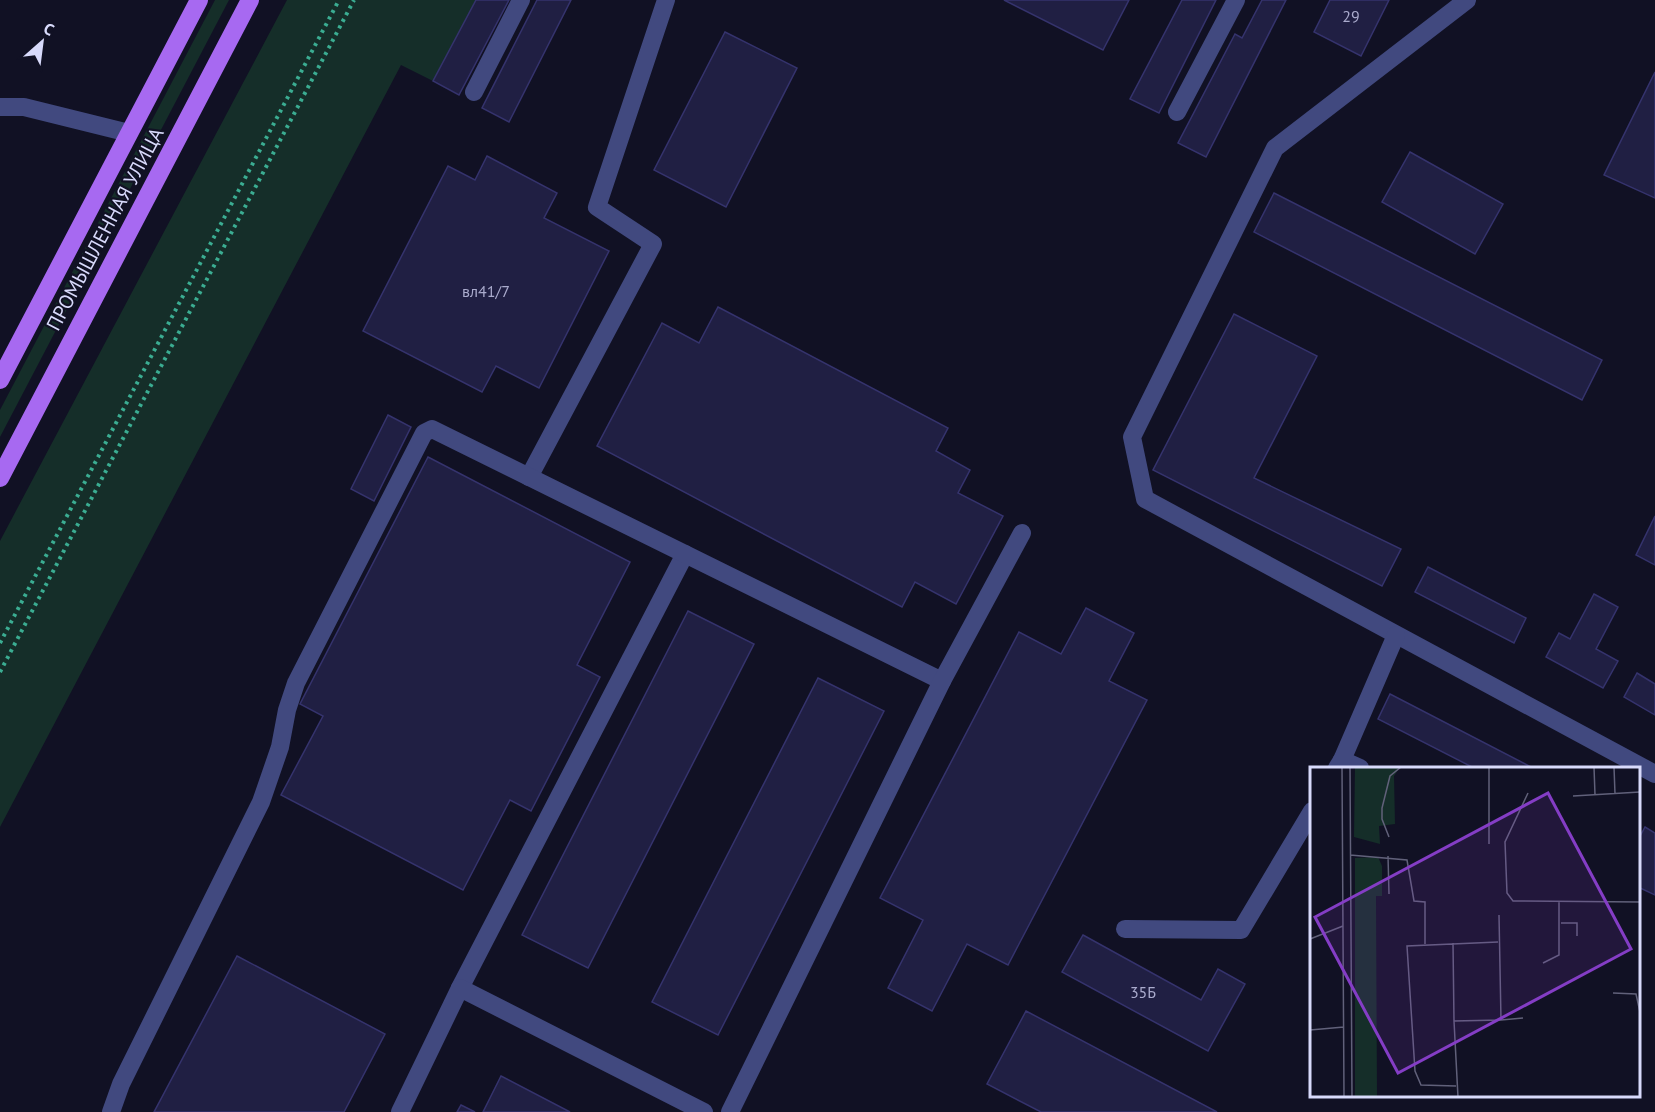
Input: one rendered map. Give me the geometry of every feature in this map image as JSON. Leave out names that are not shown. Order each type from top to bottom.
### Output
[{"type":"main road","name":"ПРОМЫШЛЕННАЯ УЛИЦА","points":[[0,380],[199,0]]},
{"type":"main road","name":"ПРОМЫШЛЕННАЯ УЛИЦА","points":[[0,478],[250,0]]},
{"type":"lane","points":[[474,92],[520,0]]},
{"type":"lane","points":[[529,477],[653,244],[597,207],[666,0]]},
{"type":"lane","points":[[1177,112],[1236,0]]},
{"type":"lane","points":[[1467,0],[1275,148],[1132,436],[1145,499],[1655,774]]},
{"type":"lane","points":[[0,107],[24,107],[129,134]]},
{"type":"lane","points":[[111,1112],[121,1084],[261,802],[280,747],[287,710],[296,683],[424,433],[432,429],[942,681]]},
{"type":"lane","points":[[730,1112],[942,681],[1022,533]]},
{"type":"lane","points":[[400,1112],[460,988],[685,554]]},
{"type":"lane","points":[[1354,767],[1339,764],[1396,635]]},
{"type":"lane","points":[[1125,929],[1241,930],[1310,813]]},
{"type":"lane","points":[[460,988],[704,1112]]},
{"type":"path","points":[[0,643],[339,0]]},
{"type":"path","points":[[0,672],[354,0]]},
{"type":"green space","points":[[215,0],[229,0],[0,437],[0,410]]},
{"type":"green space","points":[[287,0],[476,0],[433,81],[401,65],[0,827],[0,541]]},
{"type":"building","points":[[476,0],[509,0],[459,95],[433,81]]},
{"type":"building","points":[[537,0],[571,0],[509,122],[482,108]]},
{"type":"building","points":[[1004,0],[1129,0],[1103,50]]},
{"type":"building","points":[[1182,0],[1216,0],[1159,113],[1130,99]]},
{"type":"building","points":[[1262,0],[1286,0],[1206,157],[1178,143],[1235,34],[1242,38]]},
{"type":"building","points":[[1330,0],[1389,0],[1361,56],[1314,32]]},
{"type":"building","points":[[725,32],[797,68],[726,207],[654,170]]},
{"type":"building","points":[[1655,72],[1655,198],[1604,175]]},
{"type":"building","points":[[1410,152],[1503,204],[1475,254],[1382,202]]},
{"type":"building","points":[[487,156],[557,193],[544,218],[609,251],[539,388],[496,366],[482,392],[363,331],[448,166],[475,180]]},
{"type":"building","points":[[1274,193],[1602,360],[1582,400],[1254,232]]},
{"type":"building","points":[[718,307],[948,428],[936,451],[970,470],[958,493],[1003,516],[956,604],[915,582],[902,607],[597,446],[662,323],[699,343]]},
{"type":"building","points":[[1234,314],[1317,356],[1254,478],[1401,549],[1382,586],[1153,470]]},
{"type":"building","points":[[388,415],[411,427],[374,501],[351,489]]},
{"type":"building","points":[[428,457],[630,562],[577,665],[600,677],[531,811],[510,800],[463,890],[281,795],[323,716],[300,704]]},
{"type":"building","points":[[1655,516],[1655,565],[1636,555]]},
{"type":"building","points":[[1428,567],[1526,618],[1514,643],[1415,592]]},
{"type":"building","points":[[1594,594],[1618,607],[1596,649],[1618,661],[1603,688],[1546,657],[1559,633],[1570,639]]},
{"type":"building","points":[[1086,608],[1134,633],[1109,681],[1147,700],[1008,965],[967,944],[932,1011],[888,988],[923,920],[880,898],[1019,632],[1061,654]]},
{"type":"building","points":[[688,611],[754,644],[588,968],[522,935]]},
{"type":"building","points":[[1637,673],[1655,684],[1655,715],[1624,697]]},
{"type":"building","points":[[818,678],[884,711],[718,1035],[652,1002]]},
{"type":"building","points":[[1390,694],[1531,767],[1472,767],[1378,719]]},
{"type":"building","points":[[1645,827],[1655,833],[1655,895],[1640,888],[1640,836]]},
{"type":"building","points":[[1083,935],[1201,1000],[1218,969],[1245,984],[1208,1051],[1062,972]]},
{"type":"building","points":[[237,956],[385,1034],[344,1112],[154,1112]]},
{"type":"building","points":[[1026,1011],[1217,1112],[1041,1112],[987,1084]]},
{"type":"building","points":[[501,1076],[570,1112],[483,1112]]},
{"type":"building","points":[[461,1105],[475,1112],[457,1112]]}]
